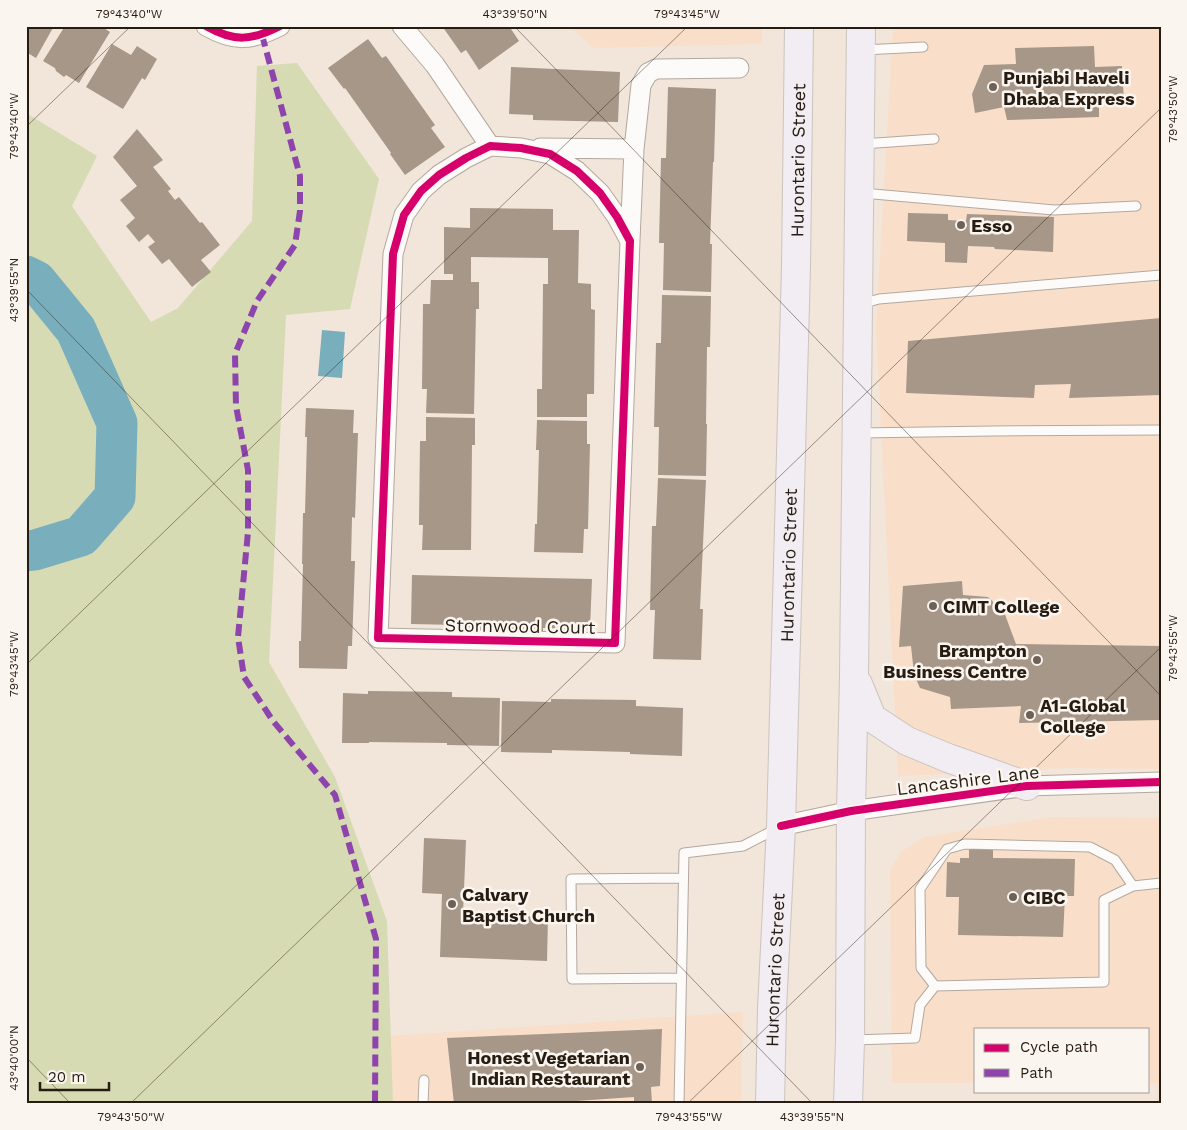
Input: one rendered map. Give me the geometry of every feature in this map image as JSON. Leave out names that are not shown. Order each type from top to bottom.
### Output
[{"type":"main road","name":"Hurontario Street","points":[[770,1104],[772,1009],[781,826],[796,266],[799,26]]},
{"type":"main road","points":[[848,1104],[861,38]]},
{"type":"main road","points":[[854,676],[872,718],[907,741],[948,758],[1027,786]]},
{"type":"street","points":[[206,26],[230,37],[246,38],[262,35],[280,26]]},
{"type":"street","points":[[402,26],[435,65],[490,146],[634,149]]},
{"type":"street","name":"Stornwood Court","points":[[490,146],[439,175],[421,191],[404,215],[393,254],[378,638],[615,643],[634,149],[641,85],[648,72],[656,69],[739,68]]},
{"type":"street","points":[[521,148],[550,154],[577,172],[600,193],[617,217],[630,241]]},
{"type":"street","name":"Lancashire Lane","points":[[781,826],[851,811],[1027,786],[1161,782]]},
{"type":"lane","points":[[861,38],[923,48]]},
{"type":"lane","points":[[859,144],[934,139]]},
{"type":"lane","points":[[859,193],[1054,210],[1136,206]]},
{"type":"lane","points":[[858,305],[879,299],[1161,275]]},
{"type":"lane","points":[[857,433],[1161,430]]},
{"type":"lane","points":[[679,1104],[684,854],[744,846],[781,826]]},
{"type":"lane","points":[[935,986],[921,968],[920,889],[947,849],[965,844],[1090,847],[1115,860],[1134,886]]},
{"type":"lane","points":[[681,978],[572,980],[571,880],[683,878]]},
{"type":"lane","points":[[935,986],[1104,982],[1104,900],[1134,886],[1161,883]]},
{"type":"lane","points":[[850,1040],[915,1038],[920,1005],[935,986]]},
{"type":"lane","points":[[423,1104],[424,1080]]},
{"type":"shaded area","points":[[570,26],[762,26],[762,44],[593,48]]},
{"type":"shaded area","points":[[893,26],[1161,26],[1161,769],[1069,768],[898,776],[876,327]]},
{"type":"shaded area","points":[[1161,816],[1161,1104],[1157,1104],[1157,1083],[1150,1083],[1150,1028],[974,1028],[974,1083],[892,1083],[890,870],[901,852],[924,837],[1052,817],[1154,818]]},
{"type":"shaded area","points":[[743,1012],[741,1104],[393,1104],[390,1036]]},
{"type":"green space","points":[[297,63],[379,179],[350,309],[286,315],[269,662],[335,777],[387,921],[393,1104],[26,1104],[26,113],[97,156],[72,206],[151,322],[178,308],[252,221],[257,66]]},
{"type":"water","points":[[322,330],[345,332],[342,378],[318,376]]},
{"type":"building","points":[[26,26],[54,26],[36,58],[26,52]]},
{"type":"building","points":[[65,26],[80,26],[85,29],[87,26],[101,26],[110,32],[79,83],[66,75],[64,77],[55,68],[43,61]]},
{"type":"building","points":[[442,26],[509,26],[519,41],[479,70],[466,50],[461,53]]},
{"type":"building","points":[[368,39],[382,58],[386,56],[435,125],[431,128],[445,147],[405,175],[345,88],[328,68]]},
{"type":"building","points":[[112,44],[131,55],[137,46],[157,59],[145,80],[142,78],[123,109],[86,87]]},
{"type":"building","points":[[1094,46],[1095,67],[1122,66],[1124,102],[1099,103],[1099,117],[1007,120],[1004,107],[975,113],[972,94],[984,65],[1016,64],[1015,48]]},
{"type":"building","points":[[511,67],[620,72],[618,122],[533,120],[533,115],[509,114]]},
{"type":"building","points":[[668,87],[716,89],[710,244],[712,244],[711,292],[663,290],[664,243],[659,243],[661,158],[666,158]]},
{"type":"building","points":[[137,129],[163,160],[153,167],[171,189],[168,191],[175,200],[179,197],[220,245],[201,260],[211,272],[192,287],[169,259],[162,264],[148,247],[155,242],[148,234],[139,242],[126,226],[135,218],[120,200],[137,186],[113,157]]},
{"type":"building","points":[[470,208],[553,209],[553,230],[579,230],[578,283],[591,284],[591,309],[595,310],[594,394],[587,394],[587,417],[537,417],[537,389],[542,389],[543,284],[548,284],[548,258],[471,257],[471,282],[479,282],[479,309],[476,309],[474,414],[426,413],[427,389],[422,389],[423,304],[430,304],[431,280],[453,280],[453,274],[444,274],[444,227],[470,228]]},
{"type":"building","points":[[908,213],[948,214],[948,220],[966,221],[967,214],[1054,217],[1053,252],[968,246],[967,263],[945,262],[945,243],[907,241]]},
{"type":"building","points":[[662,295],[711,296],[710,347],[707,347],[706,476],[658,475],[659,427],[654,427],[656,343],[661,343]]},
{"type":"building","points":[[1161,318],[1161,395],[1069,398],[1071,384],[1035,385],[1034,398],[906,393],[908,341]]},
{"type":"building","points":[[306,408],[354,410],[353,433],[358,433],[355,518],[352,517],[351,561],[355,561],[352,646],[348,646],[347,669],[299,668],[303,513],[305,513]]},
{"type":"building","points":[[426,417],[475,418],[475,445],[472,445],[471,550],[422,550],[423,525],[419,525],[420,441],[426,441]]},
{"type":"building","points":[[537,420],[587,421],[587,444],[590,444],[588,529],[584,529],[583,553],[534,552],[535,524],[537,524],[539,450],[536,450]]},
{"type":"building","points":[[658,478],[706,480],[700,609],[703,609],[701,660],[653,659],[655,610],[650,610],[652,526],[656,526]]},
{"type":"building","points":[[412,575],[592,579],[590,629],[543,628],[543,632],[459,630],[459,625],[411,624]]},
{"type":"building","name":"Brampton Business Centre","points":[[962,581],[963,595],[988,597],[1004,612],[1016,644],[1161,646],[1161,720],[1019,723],[1021,706],[951,709],[950,697],[920,688],[914,674],[911,646],[899,647],[903,586]]},
{"type":"building","points":[[368,691],[452,692],[452,697],[500,698],[499,746],[447,745],[447,743],[342,743],[343,693],[368,694]]},
{"type":"building","points":[[551,699],[636,700],[636,706],[683,708],[682,756],[630,754],[630,752],[552,750],[552,753],[501,752],[502,701],[551,702]]},
{"type":"building","name":"Calvary Baptist Church","points":[[424,838],[466,840],[463,914],[548,917],[547,961],[440,957],[442,894],[422,893]]},
{"type":"building","points":[[969,839],[993,839],[993,858],[1075,859],[1074,896],[1065,896],[1063,937],[958,935],[959,897],[946,897],[947,862],[960,863],[960,858],[969,858]]},
{"type":"building","points":[[662,1029],[660,1086],[651,1087],[652,1104],[634,1104],[634,1097],[533,1104],[454,1104],[447,1038]]},
{"type":"waterway","points":[[26,276],[36,281],[76,330],[117,423],[115,497],[81,536],[26,551]]},
{"type":"marked path","points":[[262,35],[300,176],[300,211],[295,245],[257,301],[235,354],[236,406],[248,470],[248,532],[238,637],[244,677],[273,721],[335,795],[376,939],[375,1104]]},
{"type":"cycle path","points":[[206,26],[225,35],[243,38],[260,35],[280,26]]},
{"type":"cycle path","points":[[490,146],[521,148],[550,154],[577,171],[600,193],[617,217],[630,241],[615,643],[378,638],[393,254],[404,215],[421,191],[439,175],[490,146]]},
{"type":"cycle path","points":[[781,826],[851,811],[1027,786],[1161,782]]},
{"type":"place","name":"Punjabi Haveli Dhaba Express","points":[[993,87]]},
{"type":"place","name":"Esso","points":[[961,225]]},
{"type":"place","name":"CIMT College","points":[[933,606]]},
{"type":"place","name":"Brampton Business Centre","points":[[1037,660]]},
{"type":"place","name":"A1-Global College","points":[[1030,715]]},
{"type":"place","name":"CIBC","points":[[1013,897]]},
{"type":"place","name":"Calvary Baptist Church","points":[[452,904]]},
{"type":"place","name":"Honest Vegetarian Indian Restaurant","points":[[640,1067]]}]
